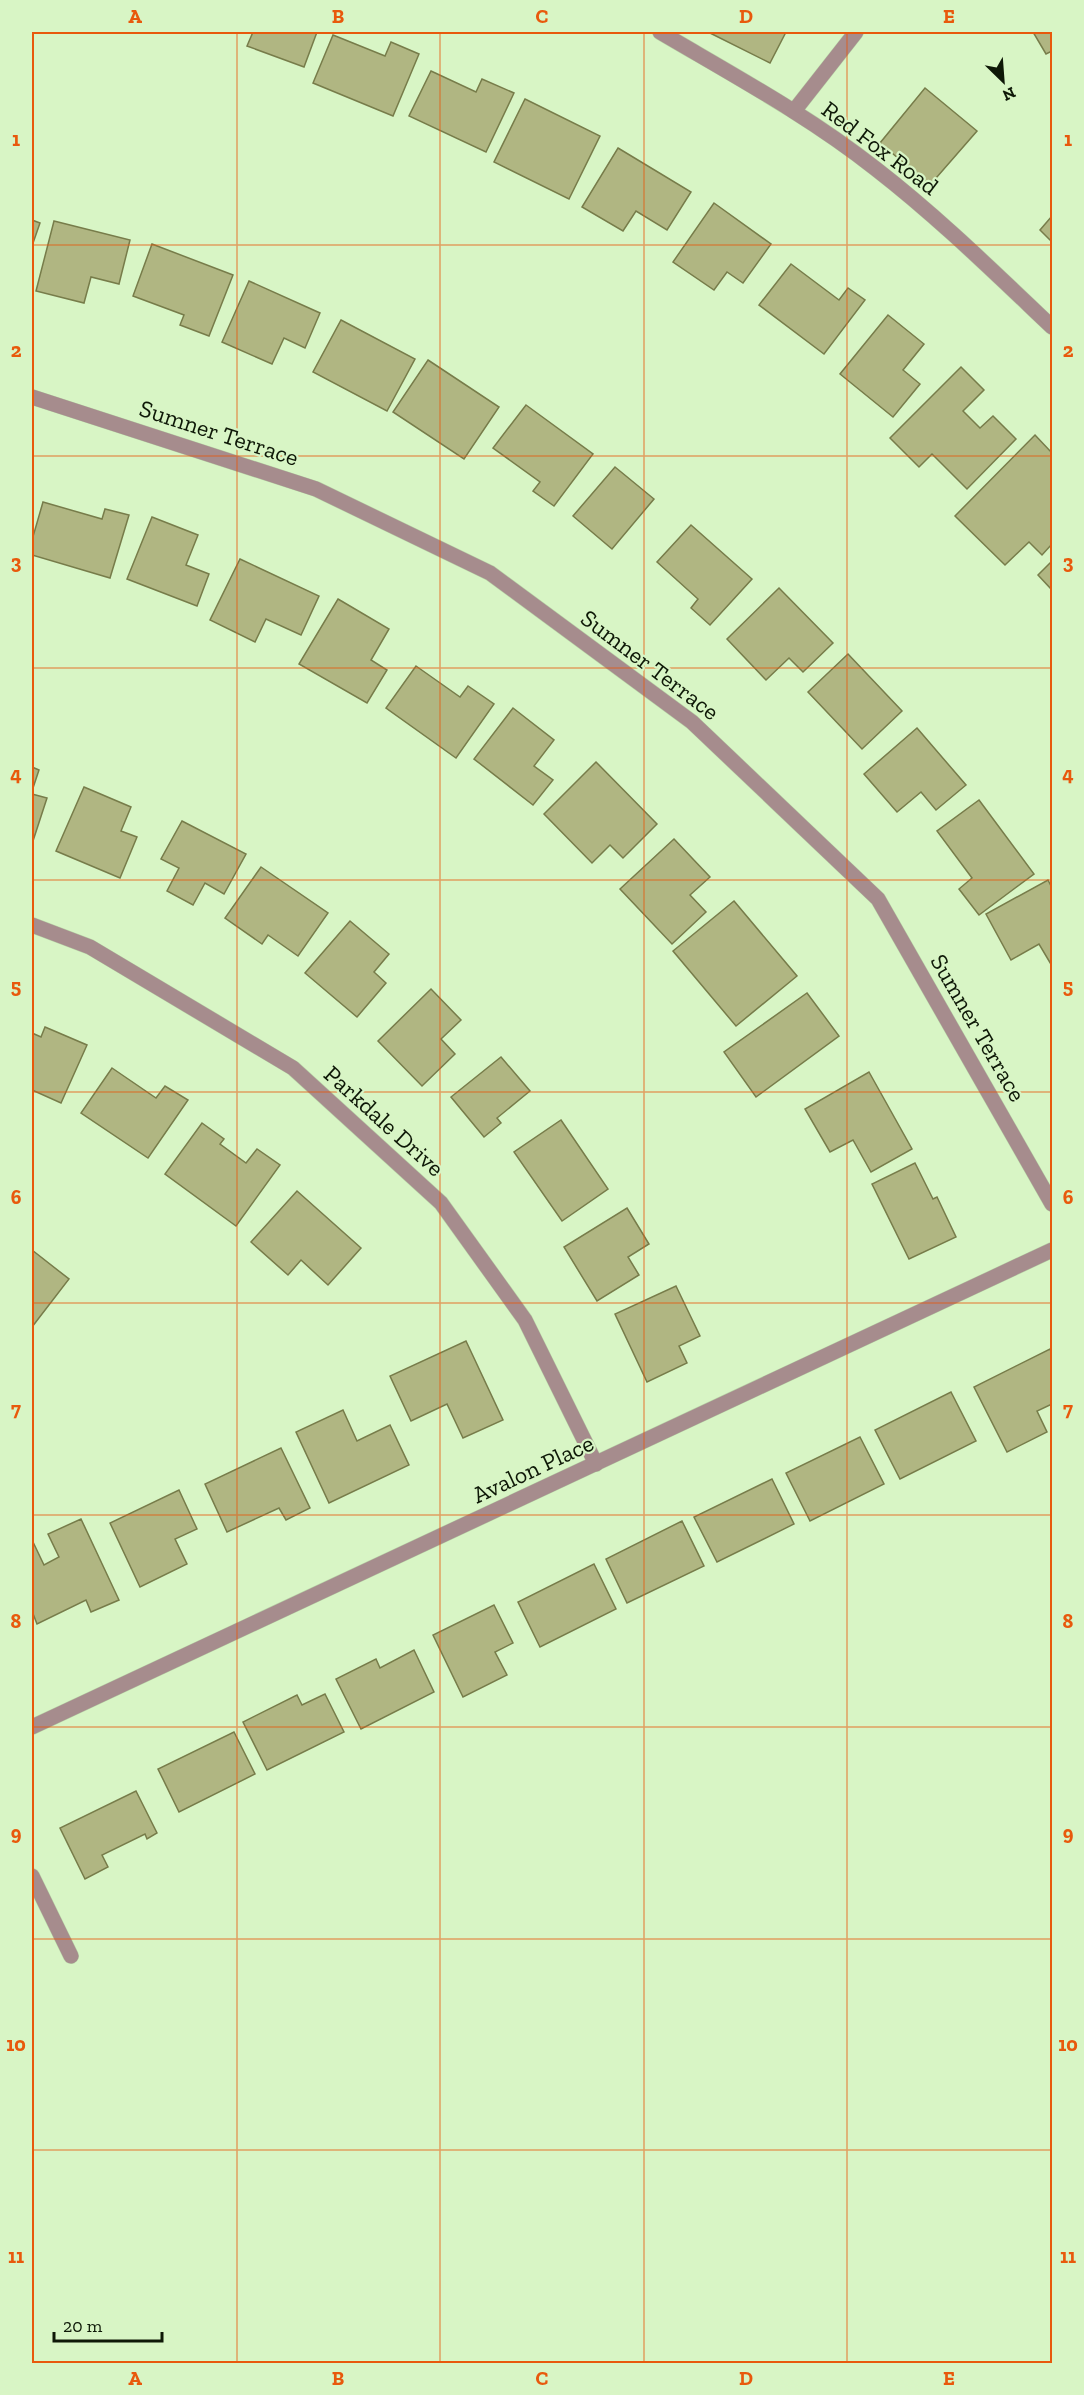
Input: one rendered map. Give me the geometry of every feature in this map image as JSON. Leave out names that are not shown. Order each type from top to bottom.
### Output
[{"type":"street","name":"Red Fox Road","points":[[660,32],[794,111],[875,168],[965,244],[1053,327]]},
{"type":"street","points":[[794,111],[856,32]]},
{"type":"street","name":"Sumner Terrace","points":[[32,398],[316,489],[490,573],[692,722],[878,899],[1053,1204]]},
{"type":"street","name":"Parkdale Drive","points":[[32,925],[90,947],[293,1068],[441,1203],[525,1320],[596,1464]]},
{"type":"street","name":"Avalon Place","points":[[32,1727],[1053,1250]]},
{"type":"street","points":[[32,1876],[71,1956]]},
{"type":"building","points":[[253,32],[317,32],[304,67],[247,46]]},
{"type":"building","points":[[708,32],[786,32],[770,63]]},
{"type":"building","points":[[1033,32],[1052,32],[1052,51],[1046,54]]},
{"type":"building","points":[[333,35],[385,56],[391,42],[419,54],[393,116],[313,83]]},
{"type":"building","points":[[431,71],[476,92],[482,79],[514,93],[486,152],[409,116]]},
{"type":"building","points":[[925,88],[977,131],[930,185],[880,143]]},
{"type":"building","points":[[525,99],[600,136],[569,199],[494,162]]},
{"type":"building","points":[[618,148],[691,192],[667,230],[636,211],[623,231],[582,207]]},
{"type":"building","points":[[714,203],[771,244],[743,283],[727,272],[714,290],[673,262]]},
{"type":"building","points":[[1052,216],[1052,242],[1040,230]]},
{"type":"building","points":[[32,220],[40,223],[32,246]]},
{"type":"building","points":[[54,221],[130,240],[119,284],[91,277],[84,303],[36,291]]},
{"type":"building","points":[[152,244],[233,275],[209,336],[180,325],[184,315],[133,296]]},
{"type":"building","points":[[791,264],[839,300],[848,288],[865,300],[824,354],[759,305]]},
{"type":"building","points":[[249,281],[320,313],[305,348],[284,338],[272,364],[222,342]]},
{"type":"building","points":[[888,315],[924,344],[903,370],[920,384],[893,417],[840,374]]},
{"type":"building","points":[[341,320],[415,359],[387,411],[313,372]]},
{"type":"building","points":[[428,360],[499,407],[464,459],[393,412]]},
{"type":"building","points":[[961,367],[984,390],[963,411],[980,428],[993,416],[1016,439],[967,489],[932,454],[919,467],[890,438]]},
{"type":"building","points":[[526,405],[593,454],[554,506],[533,491],[540,482],[493,448]]},
{"type":"building","points":[[1035,435],[1052,453],[1052,544],[1042,555],[1029,542],[1005,565],[955,516]]},
{"type":"building","points":[[615,467],[654,499],[612,549],[573,516]]},
{"type":"building","points":[[43,502],[102,519],[105,509],[129,515],[110,578],[32,555],[32,540]]},
{"type":"building","points":[[152,517],[198,535],[186,565],[209,574],[197,606],[127,579]]},
{"type":"building","points":[[691,525],[752,579],[710,625],[691,608],[698,599],[657,562]]},
{"type":"building","points":[[240,559],[319,596],[301,635],[266,619],[255,642],[210,620]]},
{"type":"building","points":[[1052,561],[1052,590],[1038,575]]},
{"type":"building","points":[[779,588],[833,643],[803,672],[789,658],[766,680],[727,639]]},
{"type":"building","points":[[338,599],[389,629],[371,660],[387,670],[367,703],[299,664]]},
{"type":"building","points":[[848,654],[902,711],[862,749],[808,692]]},
{"type":"building","points":[[416,666],[460,697],[468,686],[494,704],[456,758],[386,708]]},
{"type":"building","points":[[513,708],[554,740],[534,766],[553,780],[533,805],[474,759]]},
{"type":"building","points":[[917,728],[966,785],[936,810],[921,792],[897,812],[864,774]]},
{"type":"building","points":[[596,762],[657,824],[623,858],[610,845],[592,863],[544,814]]},
{"type":"building","points":[[32,767],[39,770],[32,791]]},
{"type":"building","points":[[84,787],[131,807],[121,831],[137,837],[120,878],[56,851]]},
{"type":"building","points":[[32,794],[47,798],[32,844]]},
{"type":"building","points":[[979,800],[1034,874],[979,915],[959,889],[972,878],[937,831]]},
{"type":"building","points":[[182,821],[246,854],[224,894],[205,883],[193,905],[167,891],[179,868],[161,859]]},
{"type":"building","points":[[674,839],[710,877],[690,895],[706,912],[672,944],[620,889]]},
{"type":"building","points":[[261,867],[328,913],[298,956],[268,935],[262,944],[225,918]]},
{"type":"building","points":[[1048,880],[1052,888],[1052,966],[1039,944],[1011,960],[986,914]]},
{"type":"building","points":[[734,901],[797,976],[736,1026],[673,951]]},
{"type":"building","points":[[350,921],[389,954],[374,972],[386,983],[357,1017],[305,973]]},
{"type":"building","points":[[431,989],[461,1020],[441,1039],[455,1054],[422,1086],[378,1041]]},
{"type":"building","points":[[807,993],[839,1036],[756,1097],[724,1052]]},
{"type":"building","points":[[45,1027],[87,1045],[61,1103],[32,1090],[32,1033],[41,1037]]},
{"type":"building","points":[[501,1057],[530,1091],[497,1118],[501,1123],[484,1137],[451,1097]]},
{"type":"building","points":[[112,1068],[156,1098],[165,1086],[188,1100],[148,1158],[81,1113]]},
{"type":"building","points":[[869,1072],[912,1149],[871,1172],[853,1140],[830,1152],[805,1109]]},
{"type":"building","points":[[561,1120],[608,1189],[562,1221],[514,1152]]},
{"type":"building","points":[[202,1123],[224,1139],[220,1144],[246,1163],[257,1149],[280,1165],[236,1226],[165,1174]]},
{"type":"building","points":[[915,1163],[933,1199],[937,1197],[956,1237],[909,1259],[872,1184]]},
{"type":"building","points":[[297,1191],[361,1248],[328,1285],[301,1260],[288,1275],[251,1242]]},
{"type":"building","points":[[627,1208],[649,1244],[628,1257],[639,1275],[597,1301],[564,1247]]},
{"type":"building","points":[[32,1250],[69,1279],[32,1327]]},
{"type":"building","points":[[676,1286],[700,1336],[679,1346],[687,1363],[647,1382],[615,1314]]},
{"type":"building","points":[[466,1341],[503,1420],[463,1438],[447,1404],[411,1421],[390,1376]]},
{"type":"building","points":[[1050,1349],[1052,1354],[1052,1404],[1037,1411],[1047,1432],[1007,1452],[974,1387]]},
{"type":"building","points":[[951,1392],[976,1441],[900,1479],[875,1430]]},
{"type":"building","points":[[343,1410],[357,1441],[390,1425],[409,1465],[329,1503],[296,1432]]},
{"type":"building","points":[[860,1437],[884,1484],[810,1521],[786,1473]]},
{"type":"building","points":[[281,1448],[310,1508],[286,1520],[279,1508],[227,1532],[205,1484]]},
{"type":"building","points":[[772,1479],[794,1524],[717,1562],[694,1517]]},
{"type":"building","points":[[179,1490],[197,1529],[175,1539],[187,1564],[140,1587],[110,1523]]},
{"type":"building","points":[[81,1519],[119,1600],[91,1612],[86,1600],[37,1624],[32,1611],[32,1543],[44,1565],[59,1557],[48,1534]]},
{"type":"building","points":[[682,1521],[704,1566],[627,1603],[606,1559]]},
{"type":"building","points":[[594,1564],[616,1609],[540,1647],[518,1602]]},
{"type":"building","points":[[494,1605],[513,1643],[495,1652],[507,1675],[463,1697],[433,1635]]},
{"type":"building","points":[[414,1650],[434,1692],[361,1729],[336,1679],[376,1659],[380,1668]]},
{"type":"building","points":[[325,1694],[344,1732],[267,1770],[243,1722],[297,1695],[302,1705]]},
{"type":"building","points":[[234,1732],[255,1774],[179,1812],[158,1769]]},
{"type":"building","points":[[136,1791],[157,1833],[147,1839],[145,1834],[102,1855],[108,1867],[85,1879],[60,1828]]}]
